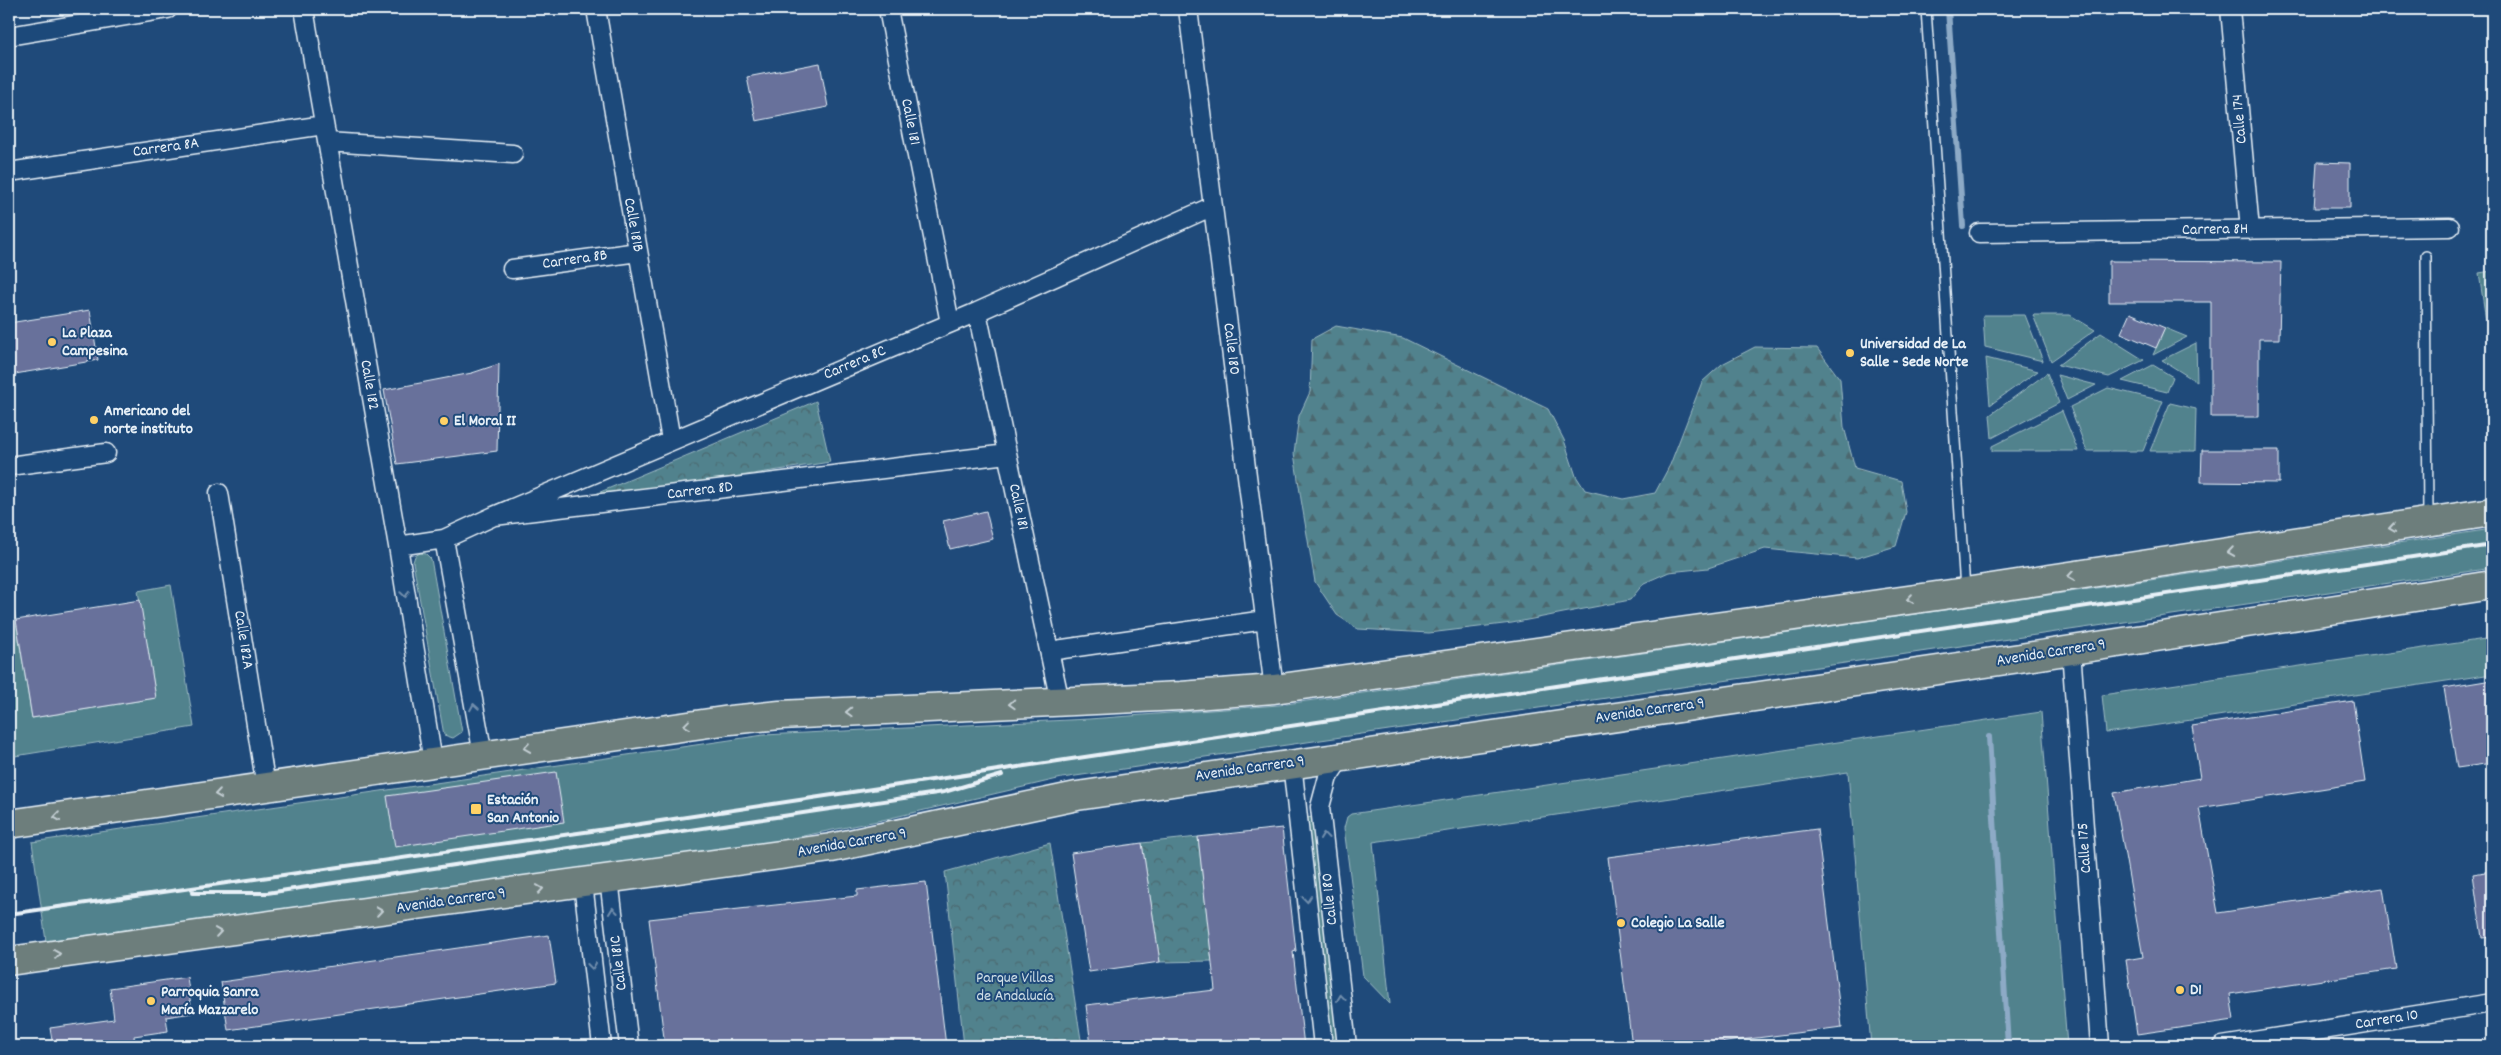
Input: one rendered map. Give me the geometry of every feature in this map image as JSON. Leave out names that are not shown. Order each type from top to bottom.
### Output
[{"type":"main road","points":[[9,824],[670,727],[780,715],[1060,702],[1274,689],[1965,592],[2492,512]]},
{"type":"main road","name":"Avenida Carrera 9","points":[[9,961],[831,848],[1077,796],[2071,650],[2492,585]]},
{"type":"street","points":[[9,36],[168,9]]},
{"type":"street","name":"Calle 182","points":[[304,9],[398,546],[432,762]]},
{"type":"street","name":"Calle 181B","points":[[596,9],[671,440]]},
{"type":"street","name":"Calle 181","points":[[888,9],[950,323]]},
{"type":"street","name":"Calle 180","points":[[1188,9],[1274,689]]},
{"type":"street","name":"Calle 174","points":[[2230,9],[2250,230]]},
{"type":"street","name":"Carrera 8A","points":[[9,172],[325,133],[513,154]]},
{"type":"street","name":"Carrera 8C","points":[[494,516],[977,312],[1213,206]]},
{"type":"street","name":"Carrera 8H","points":[[1979,233],[2450,227]]},
{"type":"street","name":"Carrera 8B","points":[[512,269],[638,252]]},
{"type":"street","name":"Calle 181","points":[[977,312],[1060,702]]},
{"type":"street","points":[[9,466],[106,453]]},
{"type":"street","name":"Carrera 8D","points":[[398,546],[444,539],[494,516],[1007,454]]},
{"type":"street","name":"Calle 182A","points":[[220,493],[266,787]]},
{"type":"street","points":[[444,539],[482,755]]},
{"type":"street","points":[[1049,651],[1265,620]]},
{"type":"street","name":"Calle 175","points":[[2071,650],[2100,1046]]},
{"type":"street","name":"Calle 180","points":[[1342,756],[1328,776],[1320,808],[1348,1044]]},
{"type":"street","name":"Calle 180","points":[[1292,763],[1323,1046]]},
{"type":"street","name":"Calle 181C","points":[[609,879],[628,1046]]},
{"type":"street","name":"Calle 181C","points":[[583,883],[602,1046]]},
{"type":"street","name":"Carrera 10","points":[[2222,1046],[2492,1003]]},
{"type":"lane","points":[[1926,9],[1965,592]]},
{"type":"lane","points":[[2426,256],[2428,522]]},
{"type":"green space","points":[[2492,271],[2492,362],[2479,273]]},
{"type":"green space","points":[[1983,315],[2025,315],[2043,361],[1985,347]]},
{"type":"green space","points":[[2033,315],[2070,315],[2095,330],[2051,361]]},
{"type":"green space","points":[[1336,326],[1403,338],[1548,409],[1564,440],[1576,476],[1585,490],[1623,499],[1655,493],[1670,465],[1702,382],[1722,364],[1755,347],[1817,348],[1840,379],[1844,427],[1855,468],[1901,481],[1906,512],[1896,546],[1857,558],[1765,549],[1708,568],[1669,572],[1644,583],[1630,600],[1512,623],[1429,633],[1358,629],[1337,615],[1315,582],[1294,453],[1299,416],[1310,392],[1312,339]]},
{"type":"green space","points":[[2165,328],[2187,337],[2153,355]]},
{"type":"green space","points":[[2101,333],[2144,360],[2109,377],[2058,365]]},
{"type":"green space","points":[[2196,343],[2197,382],[2162,360]]},
{"type":"green space","points":[[1986,358],[2038,371],[1990,405]]},
{"type":"green space","points":[[2153,365],[2173,377],[2167,392],[2122,381]]},
{"type":"green space","points":[[2047,373],[2059,403],[1992,438],[1990,415]]},
{"type":"green space","points":[[2057,375],[2096,385],[2067,400]]},
{"type":"green space","points":[[2108,388],[2163,401],[2143,451],[2087,451],[2070,407]]},
{"type":"green space","points":[[816,401],[830,462],[579,501]]},
{"type":"green space","points":[[2170,403],[2196,409],[2195,451],[2150,451]]},
{"type":"green space","points":[[2062,411],[2078,451],[1992,451],[1992,446]]},
{"type":"green space","points":[[2492,529],[2492,568],[1062,778],[882,820],[778,841],[46,941],[32,842],[764,735],[1089,719],[1279,705],[2063,593]]},
{"type":"green space","points":[[420,553],[426,554],[431,559],[462,732],[453,738],[444,735],[413,562],[415,556]]},
{"type":"green space","points":[[171,585],[194,727],[15,756],[9,720],[9,611],[14,610],[32,718],[156,698],[138,591]]},
{"type":"green space","points":[[2492,638],[2492,674],[2106,733],[2102,695]]},
{"type":"green space","points":[[2041,712],[2067,1046],[1871,1046],[1848,772],[1373,842],[1390,1004],[1363,976],[1344,828],[1347,817],[1351,814]]},
{"type":"green space","points":[[1314,817],[1339,1046],[1330,1046],[1305,818]]},
{"type":"green space","points":[[1198,837],[1212,961],[1160,962],[1142,843]]},
{"type":"green space","name":"Parque Villas de Andalucía","points":[[1050,843],[1082,1046],[964,1046],[945,872]]},
{"type":"building","points":[[820,63],[828,107],[756,121],[747,77]]},
{"type":"building","points":[[2317,162],[2350,163],[2350,208],[2314,208]]},
{"type":"building","points":[[2109,261],[2281,262],[2279,339],[2259,339],[2259,417],[2211,417],[2211,302],[2109,302]]},
{"type":"building","name":"La Plaza Campesina","points":[[90,310],[98,360],[9,375],[9,323]]},
{"type":"building","points":[[2130,313],[2165,328],[2156,348],[2121,333]]},
{"type":"building","name":"El Moral II","points":[[499,364],[497,451],[397,464],[384,390],[472,373]]},
{"type":"building","points":[[2202,450],[2279,450],[2279,483],[2201,482]]},
{"type":"building","points":[[986,511],[993,539],[950,549],[943,521]]},
{"type":"building","points":[[140,600],[156,698],[32,718],[16,620]]},
{"type":"building","points":[[2492,680],[2492,763],[2457,768],[2444,688]]},
{"type":"building","points":[[2353,701],[2365,782],[2199,808],[2218,913],[2383,888],[2396,969],[2230,994],[2234,1020],[2137,1034],[2126,960],[2143,957],[2114,793],[2200,778],[2192,726]]},
{"type":"building","name":"Estación San Antonio","points":[[556,772],[564,822],[395,847],[387,796]]},
{"type":"building","points":[[1282,828],[1296,951],[1293,952],[1304,1046],[1091,1046],[1086,1005],[1215,990],[1198,837]]},
{"type":"building","points":[[1817,829],[1842,1027],[1695,1046],[1632,1046],[1608,857]]},
{"type":"building","points":[[1142,843],[1160,962],[1089,972],[1071,853]]},
{"type":"building","points":[[2492,871],[2492,937],[2482,938],[2473,874]]},
{"type":"building","points":[[926,882],[946,1046],[665,1046],[649,919],[857,896],[857,890]]},
{"type":"building","points":[[549,935],[556,983],[228,1030],[221,982]]},
{"type":"building","name":"Parroquia Sanra María Mazzarelo","points":[[187,977],[192,1013],[166,1017],[168,1031],[134,1036],[135,1046],[53,1046],[50,1028],[114,1019],[110,988]]},
{"type":"waterway","points":[[1948,9],[1963,226]]},
{"type":"waterway","points":[[1989,737],[2008,1046]]},
{"type":"railway","points":[[9,914],[620,827],[2492,545]]},
{"type":"railway","points":[[192,893],[267,893],[944,792],[1002,775]]},
{"type":"place","name":"La Plaza Campesina","points":[[52,342]]},
{"type":"place","name":"Universidad de La Salle - Sede Norte","points":[[1850,353]]},
{"type":"place","name":"Americano del norte instituto","points":[[94,420]]},
{"type":"place","name":"El Moral II","points":[[444,421]]},
{"type":"place","name":"Estación San Antonio","points":[[476,809]]},
{"type":"place","name":"Colegio La Salle","points":[[1621,923]]},
{"type":"place","name":"D1","points":[[2180,990]]},
{"type":"place","name":"Parroquia Sanra María Mazzarelo","points":[[151,1001]]}]
